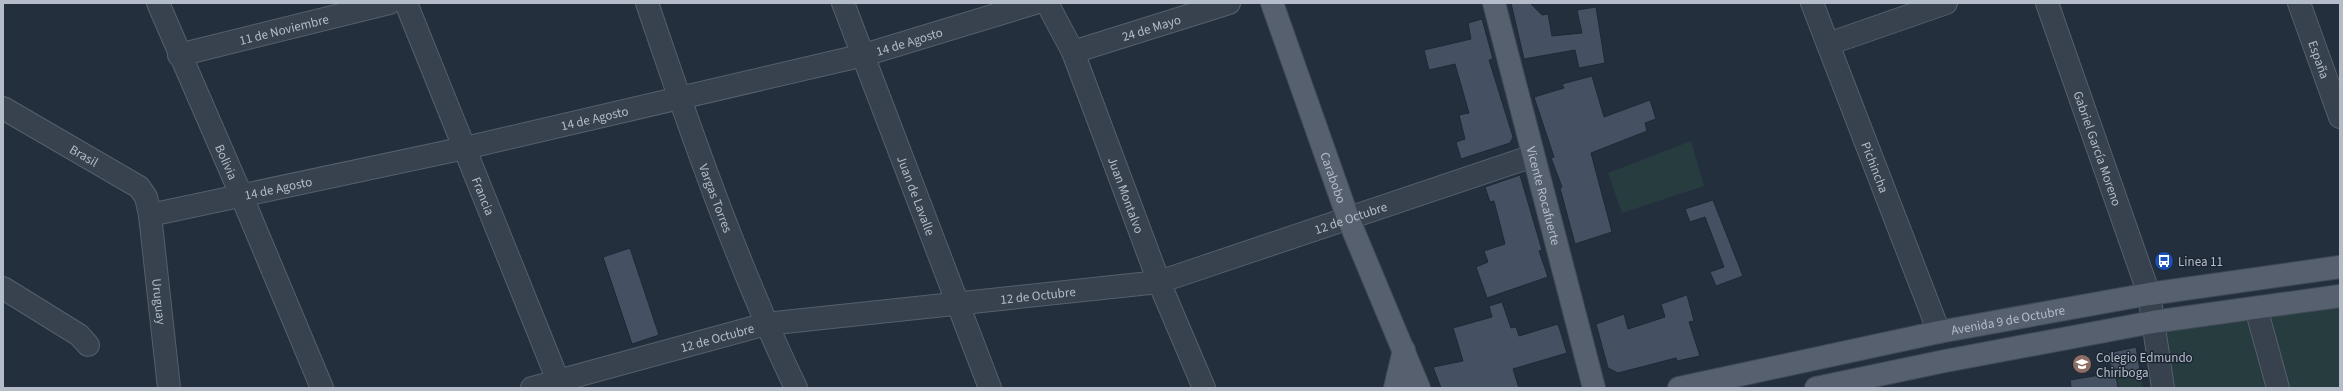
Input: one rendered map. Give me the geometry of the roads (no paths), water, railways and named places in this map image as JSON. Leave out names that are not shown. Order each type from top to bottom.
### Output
[{"type":"main road","name":"Carabobo","points":[[1272,3],[1348,218],[1404,350],[1418,388]]},
{"type":"main road","name":"Vicente Rocafuerte","points":[[1494,3],[1594,388]]},
{"type":"main road","name":"Avenida 9 de Octubre","points":[[1679,388],[1939,332],[2149,294],[2340,268]]},
{"type":"main road","points":[[1816,388],[1945,361],[2153,322],[2340,296]]},
{"type":"main road","points":[[1395,388],[1404,350]]},
{"type":"street","name":"Bolivia","points":[[158,3],[179,55],[242,197],[322,388]]},
{"type":"street","name":"11 de Noviembre","points":[[179,55],[389,3]]},
{"type":"street","name":"Francia","points":[[406,3],[560,385]]},
{"type":"street","name":"Vargas Torres","points":[[647,3],[679,98],[766,324],[796,388]]},
{"type":"street","name":"Juan de Lavalle","points":[[843,3],[990,388]]},
{"type":"street","name":"14 de Agosto","points":[[150,215],[242,197],[465,148],[864,55],[1035,3]]},
{"type":"street","name":"Juan Montalvo","points":[[1047,3],[1072,52],[1159,282],[1204,388]]},
{"type":"street","name":"24 de Mayo","points":[[1072,52],[1229,3]]},
{"type":"street","name":"Pichincha","points":[[1812,3],[1939,332]]},
{"type":"street","points":[[1828,44],[1946,3]]},
{"type":"street","name":"Gabriel García Moreno","points":[[2047,3],[2149,294],[2163,388]]},
{"type":"street","name":"España","points":[[2299,3],[2340,117]]},
{"type":"street","name":"Brasil","points":[[3,108],[139,187],[146,197],[150,215]]},
{"type":"street","name":"12 de Octubre","points":[[532,388],[560,385],[766,324],[958,305],[1159,282],[1533,156]]},
{"type":"street","name":"Uruguay","points":[[150,215],[168,388]]},
{"type":"street","points":[[3,288],[79,335],[88,345]]},
{"type":"street","points":[[2256,308],[2278,388]]},
{"type":"place","name":"Linea 11","points":[[2164,261]]},
{"type":"place","name":"Colegio Edmundo Chiriboga","points":[[2082,364]]}]
